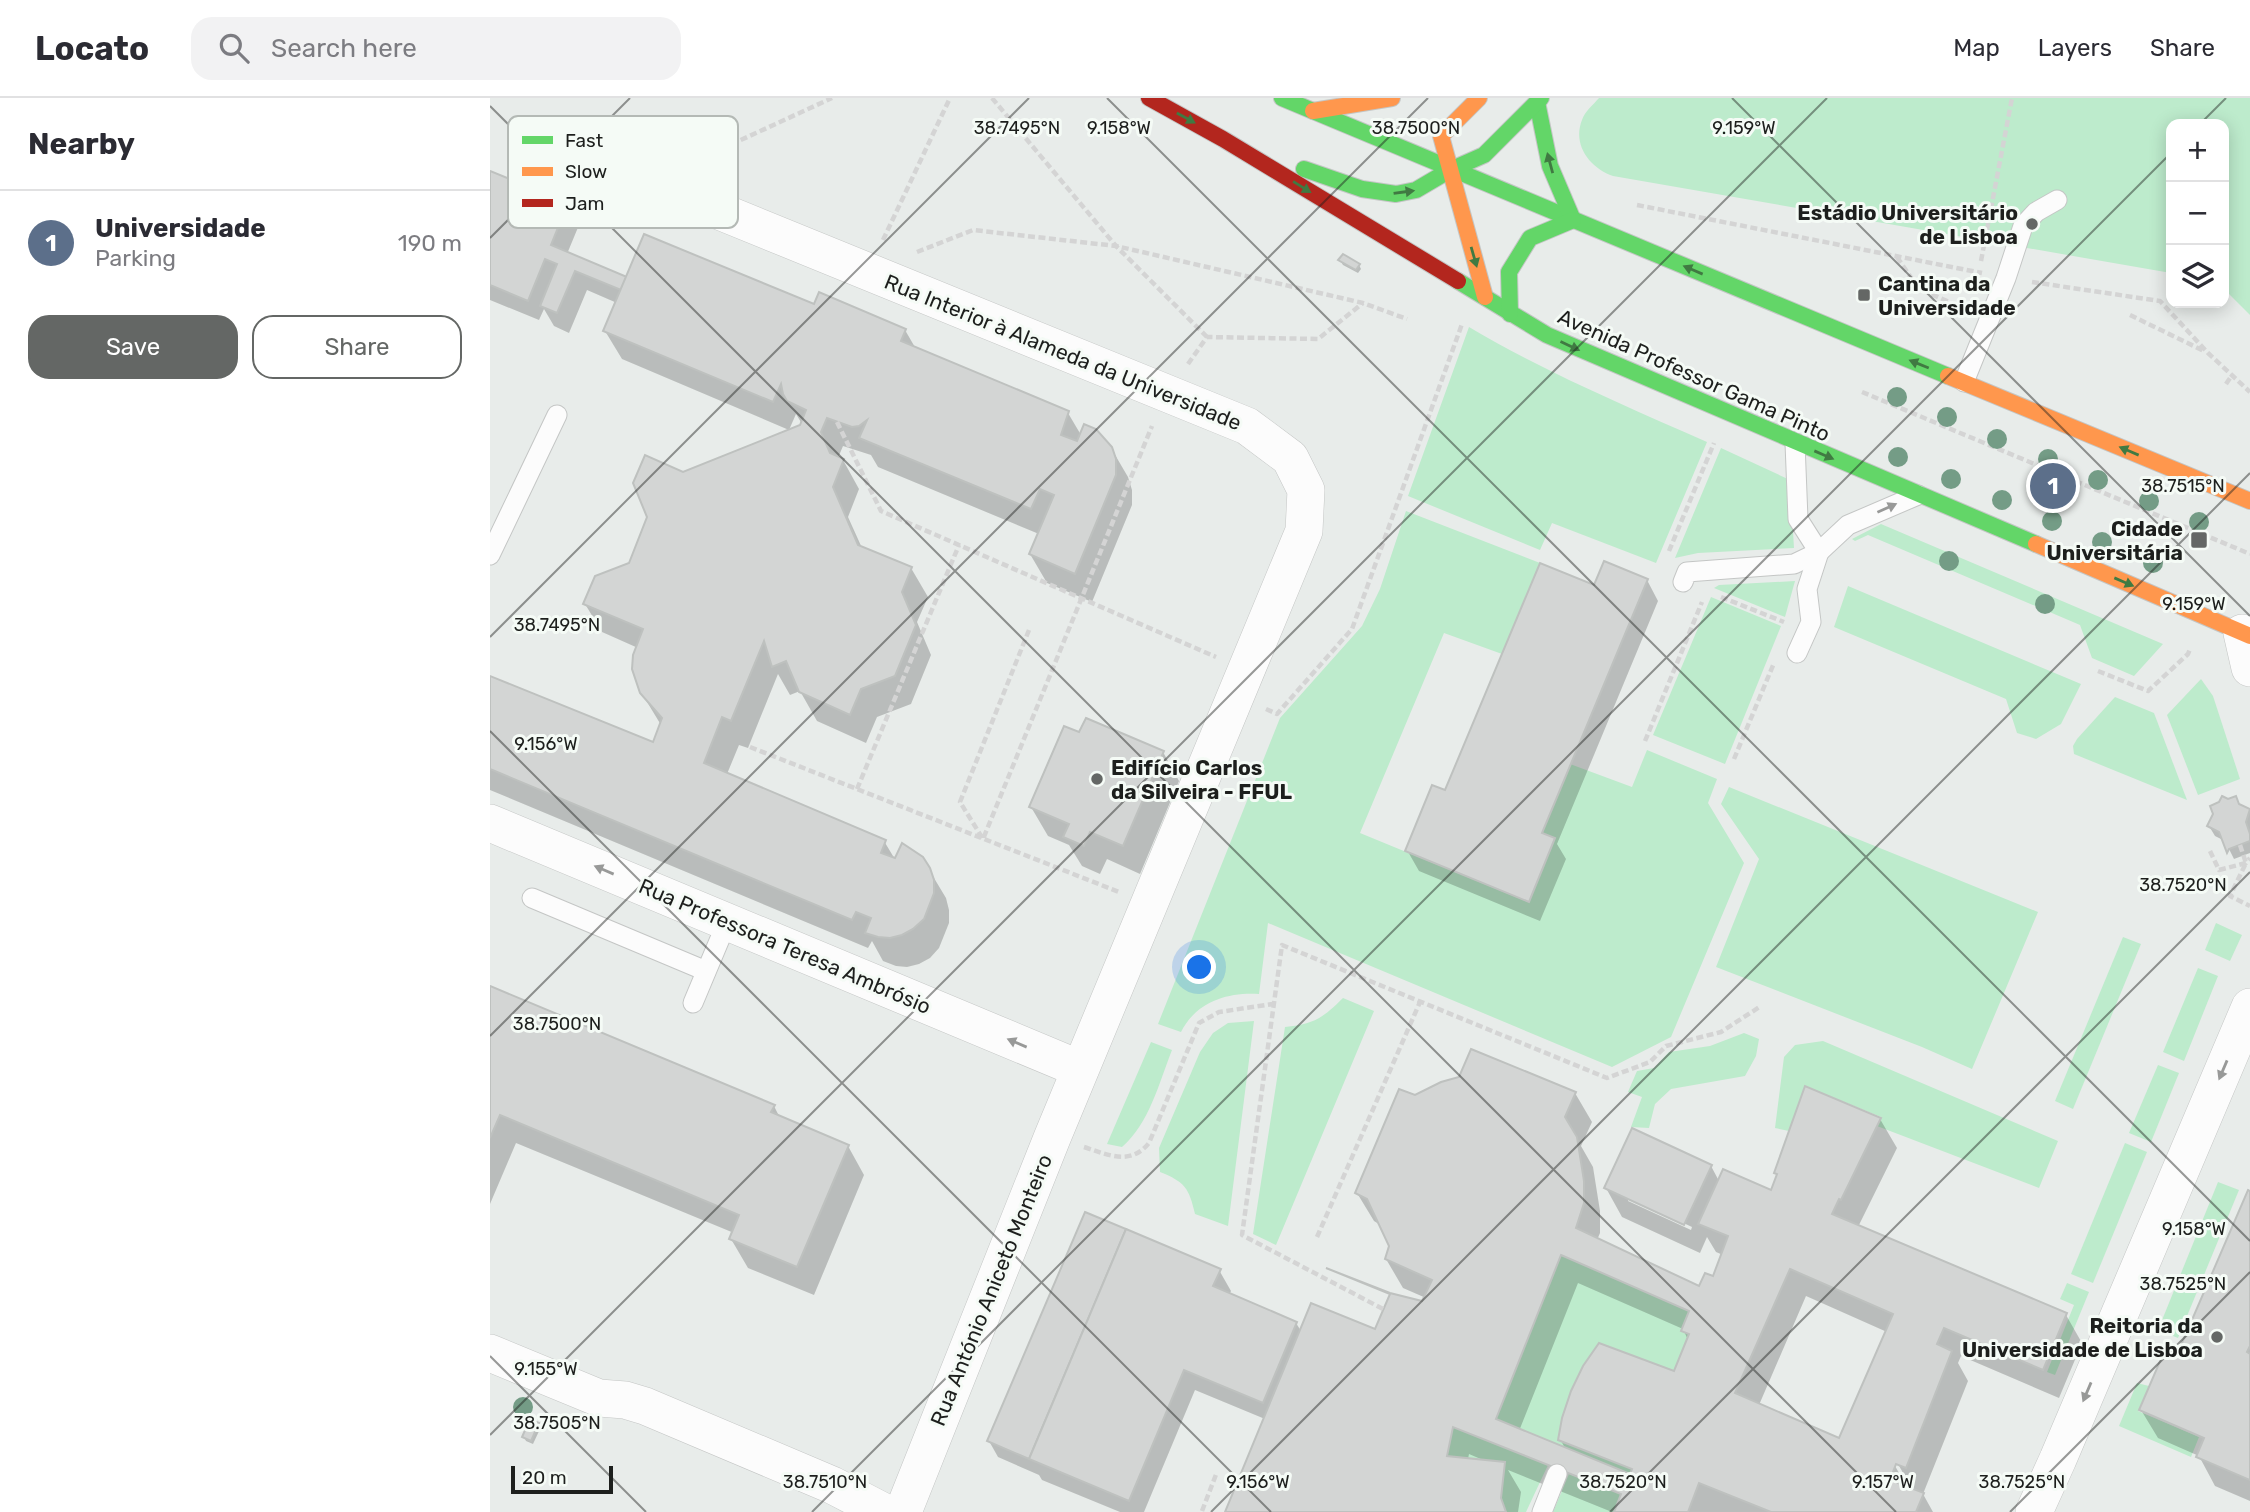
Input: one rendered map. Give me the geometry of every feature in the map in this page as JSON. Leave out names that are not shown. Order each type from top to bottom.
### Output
[{"type":"main road","name":"Avenida Professor Gama Pinto","points":[[1149,98],[1223,139],[1510,314],[1581,351],[2246,634]]},
{"type":"main road","points":[[1282,98],[2250,501]]},
{"type":"main road","points":[[1313,111],[1392,98]]},
{"type":"main road","points":[[1479,98],[1441,136],[1485,297]]},
{"type":"main road","points":[[1223,139],[1350,186],[1396,194],[1416,190],[1450,170],[1484,155],[1539,100]]},
{"type":"main road","points":[[1539,100],[1550,166],[1573,220]]},
{"type":"main road","points":[[1510,314],[1509,272],[1530,238],[1573,220]]},
{"type":"street","name":"Rua Interior à Alameda da Universidade","points":[[738,219],[1247,426],[1290,458],[1306,490],[1304,531],[1080,1069]]},
{"type":"street","points":[[2246,634],[2250,668]]},
{"type":"street","name":"Rua Professora Teresa Ambrósio","points":[[490,823],[1080,1069]]},
{"type":"street","points":[[2034,1512],[2250,1007]]},
{"type":"street","name":"Rua António Aniceto Monteiro","points":[[903,1512],[1080,1069]]},
{"type":"street","points":[[490,1353],[590,1394],[645,1406],[817,1479],[884,1512]]},
{"type":"lane","points":[[1964,382],[2006,278],[2023,226],[2036,212],[2057,200]]},
{"type":"lane","points":[[490,555],[557,415]]},
{"type":"lane","points":[[1795,443],[1798,519],[1819,552]]},
{"type":"lane","points":[[1683,582],[1687,572],[1794,564],[1819,552],[1849,525],[1918,495]]},
{"type":"lane","points":[[1797,653],[1811,622],[1807,589],[1819,552]]},
{"type":"lane","points":[[532,898],[706,971]]},
{"type":"lane","points":[[693,1003],[727,922]]},
{"type":"lane","points":[[1542,1512],[1557,1474]]},
{"type":"path","points":[[738,141],[832,98]]},
{"type":"path","points":[[868,272],[950,98]]},
{"type":"path","points":[[992,98],[1116,246],[1207,337],[1318,339],[1363,303]]},
{"type":"path","points":[[1979,272],[2012,98]]},
{"type":"path","points":[[1629,203],[2006,278],[2160,301],[2208,353],[2250,392]]},
{"type":"path","points":[[868,272],[973,229],[1116,246],[1363,303],[1407,319]]},
{"type":"path","points":[[1897,256],[1918,288],[1960,307]]},
{"type":"path","points":[[837,422],[881,511],[1081,598],[1240,683],[1277,714],[1352,629],[1466,313]]},
{"type":"path","points":[[2130,315],[2208,353]]},
{"type":"path","points":[[982,839],[1165,394],[1207,337]]},
{"type":"path","points":[[2226,384],[2232,375]]},
{"type":"path","points":[[1862,392],[2250,554]]},
{"type":"path","points":[[1727,413],[1660,573],[1790,625]]},
{"type":"path","points":[[857,790],[959,545]]},
{"type":"path","points":[[1645,741],[1707,591]]},
{"type":"path","points":[[982,839],[960,802],[1029,630]]},
{"type":"path","points":[[2098,671],[2148,691],[2188,654],[2191,645]]},
{"type":"path","points":[[1734,759],[1774,661]]},
{"type":"path","points":[[750,747],[1149,904]]},
{"type":"path","points":[[2240,845],[2246,863]]},
{"type":"path","points":[[2210,851],[2219,870],[2246,863]]},
{"type":"path","points":[[2250,858],[2230,896],[2250,906]]},
{"type":"path","points":[[1383,1309],[1242,1235],[1282,945],[1607,1078],[1650,1062],[1666,1046],[1721,1032],[1761,1006]]},
{"type":"path","points":[[1317,1237],[1420,1002]]},
{"type":"path","points":[[1052,1138],[1112,1156],[1129,1157],[1142,1152],[1149,1143],[1199,1023],[1219,1012],[1273,1004]]},
{"type":"path","points":[[1202,1511],[1217,1472]]},
{"type":"green space","name":"Estádio Universitário de Lisboa","points":[[1599,98],[2250,98],[2250,315],[2229,294],[2229,119],[2166,119],[2166,272],[1613,176],[1590,161],[1581,147],[1580,129],[1587,111]]},
{"type":"green space","points":[[1469,327],[1556,374],[1707,442],[1656,563],[1552,523],[1540,550],[1408,496]]},
{"type":"green space","points":[[1721,448],[1790,480],[1794,548],[1698,553],[1675,558]]},
{"type":"green space","points":[[1406,511],[1540,563],[1502,654],[1444,633],[1360,833],[1528,902],[1555,838],[1542,833],[1570,764],[1632,787],[1647,750],[1717,779],[1708,803],[1744,863],[1671,1037],[1612,1067],[1268,923],[1259,994],[1235,995],[1214,1001],[1195,1013],[1181,1032],[1158,1024],[1280,718],[1362,626],[1380,589]]},
{"type":"green space","points":[[1881,524],[2163,644],[2134,676],[2092,658],[2080,625],[1868,535],[1855,541],[1852,539]]},
{"type":"green space","points":[[1795,581],[1785,617],[1714,588],[1719,585]]},
{"type":"green space","points":[[1848,586],[2081,684],[2061,724],[2036,739],[2017,733],[2006,699],[1834,627]]},
{"type":"green space","points":[[1711,597],[1781,626],[1725,764],[1653,735]]},
{"type":"green space","points":[[2201,679],[2213,696],[2240,779],[2198,795],[2167,715]]},
{"type":"green space","points":[[2115,697],[2154,713],[2187,800],[2074,754],[2073,746],[2077,739]]},
{"type":"green space","points":[[1729,787],[2038,912],[1972,1069],[1716,967],[1759,859],[1721,804]]},
{"type":"green space","points":[[2216,923],[2242,935],[2230,961],[2205,950]]},
{"type":"green space","points":[[2123,937],[2141,944],[2073,1109],[2055,1101]]},
{"type":"green space","points":[[2198,968],[2218,976],[2184,1061],[2163,1052]]},
{"type":"green space","points":[[1343,998],[1374,1011],[1276,1245],[1253,1234],[1285,1027],[1317,1019]]},
{"type":"green space","points":[[1254,1021],[1228,1226],[1195,1214],[1185,1187],[1160,1172],[1159,1148],[1200,1052],[1213,1033],[1228,1023]]},
{"type":"green space","points":[[1744,1033],[1759,1039],[1756,1056],[1745,1076],[1671,1089],[1655,1104],[1649,1128],[1631,1127],[1642,1097],[1628,1092],[1637,1071],[1654,1068],[1669,1052],[1710,1046]]},
{"type":"green space","points":[[1823,1041],[2058,1141],[2039,1188],[1877,1126],[1881,1117],[1805,1086],[1789,1131],[1775,1128],[1784,1057],[1795,1045]]},
{"type":"green space","points":[[1151,1042],[1172,1050],[1152,1102],[1139,1127],[1122,1147],[1107,1144]]},
{"type":"green space","points":[[2158,1065],[2179,1073],[2151,1142],[2129,1133]]},
{"type":"green space","points":[[2125,1143],[2147,1152],[2093,1283],[2071,1274]]},
{"type":"green space","points":[[2218,1182],[2239,1190],[2178,1338],[2158,1330]]},
{"type":"green space","points":[[1561,1255],[1689,1311],[1681,1331],[1689,1334],[1674,1371],[1600,1343],[1568,1401],[1558,1440],[1632,1469],[1630,1474],[1496,1419]]},
{"type":"green space","points":[[2067,1283],[2089,1292],[2055,1375],[2047,1372],[2074,1305],[2060,1299]]},
{"type":"green space","points":[[2137,1383],[2149,1386],[2138,1411],[2199,1437],[2191,1457],[2119,1426]]},
{"type":"green space","points":[[1453,1427],[1548,1465],[1526,1512],[1506,1512],[1501,1498],[1505,1462],[1447,1456]]},
{"type":"green space","points":[[1569,1474],[1621,1494],[1614,1512],[1553,1512]]},
{"type":"building","points":[[490,171],[508,178],[508,228],[558,228],[551,245],[627,277],[621,290],[575,271],[557,313],[540,306],[557,264],[545,259],[528,301],[490,285]]},
{"type":"building","points":[[644,234],[814,304],[819,292],[906,329],[901,341],[1069,411],[1061,435],[1077,441],[1084,424],[1096,429],[1112,447],[1116,459],[1116,475],[1075,574],[1029,554],[1054,495],[1040,489],[1031,509],[859,438],[867,420],[852,427],[827,418],[821,432],[830,453],[844,459],[833,487],[858,545],[912,567],[902,592],[916,625],[895,676],[861,689],[850,715],[799,692],[786,661],[772,667],[764,641],[731,721],[722,717],[704,763],[886,840],[881,853],[895,858],[902,843],[923,857],[934,880],[934,893],[924,919],[902,935],[890,938],[865,933],[871,918],[856,912],[852,920],[490,769],[490,676],[653,742],[662,718],[640,693],[632,669],[633,655],[643,629],[583,604],[595,576],[629,563],[647,517],[633,483],[645,455],[683,472],[800,425],[806,410],[787,401],[781,384],[773,402],[603,331]]},
{"type":"building","points":[[1343,254],[1360,264],[1356,270],[1338,260]]},
{"type":"building","points":[[1604,561],[1648,579],[1542,833],[1555,838],[1529,902],[1405,851],[1432,785],[1445,790],[1540,563],[1594,585]]},
{"type":"building","name":"Edifício Carlos da Silveira - FFUL","points":[[1086,718],[1164,751],[1123,846],[1090,832],[1084,846],[1063,837],[1069,824],[1029,807],[1064,726],[1079,732]]},
{"type":"building","points":[[2222,796],[2228,799],[2236,796],[2239,804],[2250,809],[2246,822],[2250,841],[2229,849],[2227,853],[2219,832],[2207,826],[2213,814],[2210,806],[2219,802]]},
{"type":"building","points":[[490,986],[775,1105],[771,1112],[849,1145],[797,1267],[729,1239],[739,1215],[500,1115],[490,1138]]},
{"type":"building","points":[[1471,1049],[1576,1092],[1565,1117],[1577,1137],[1584,1181],[1584,1203],[1576,1228],[1699,1286],[1705,1273],[1713,1276],[1728,1236],[1698,1224],[1723,1169],[1771,1190],[1777,1174],[1774,1173],[1805,1086],[1881,1118],[1832,1214],[2067,1313],[2043,1370],[1944,1328],[1937,1344],[1952,1351],[1906,1468],[1896,1464],[1890,1480],[1924,1493],[1916,1512],[1771,1512],[1699,1483],[1688,1512],[1614,1512],[1621,1494],[1453,1427],[1447,1456],[1505,1462],[1501,1498],[1506,1512],[1225,1512],[1311,1303],[1375,1329],[1390,1294],[1326,1268],[1390,1293],[1422,1301],[1432,1280],[1385,1259],[1389,1246],[1367,1199],[1355,1193],[1399,1089],[1415,1095],[1441,1082],[1459,1077]],"holes":[[[1561,1255],[1689,1311],[1681,1331],[1689,1334],[1674,1371],[1599,1343],[1583,1366],[1571,1391],[1558,1440],[1632,1469],[1630,1474],[1496,1419]],[[1790,1269],[1893,1314],[1839,1438],[1735,1393]]]},
{"type":"building","points":[[1632,1128],[1712,1165],[1684,1225],[1604,1188]]},
{"type":"building","name":"Reitoria da Universidade de Lisboa","points":[[2248,1190],[2250,1346],[2247,1352],[2250,1354],[2250,1480],[2196,1457],[2204,1438],[2139,1410],[2164,1352],[2176,1357]]},
{"type":"building","points":[[1085,1212],[1126,1229],[1029,1459],[987,1441]]},
{"type":"building","points":[[1126,1229],[1221,1269],[1213,1286],[1297,1322],[1263,1403],[1184,1370],[1129,1501],[1029,1459]]},
{"type":"building","points":[[530,1419],[539,1423],[531,1441],[522,1437]]},
{"type":"traffic: fast","points":[[1282,98],[1948,376]]},
{"type":"traffic: fast","points":[[1304,169],[1362,189],[1396,194],[1416,190],[1450,170],[1484,155],[1541,98]]},
{"type":"traffic: fast","points":[[1537,102],[1550,166],[1573,220]]},
{"type":"traffic: fast","points":[[1510,314],[1509,272],[1530,238],[1573,220]]},
{"type":"traffic: fast","points":[[1458,281],[1547,335],[2036,544]]},
{"type":"traffic: slow","points":[[1313,111],[1392,98]]},
{"type":"traffic: slow","points":[[1479,98],[1441,136],[1485,297]]},
{"type":"traffic: slow","points":[[1948,376],[2250,501]]},
{"type":"traffic: slow","points":[[2036,544],[2250,636]]},
{"type":"traffic: jam","points":[[1149,98],[1223,139],[1458,281]]},
{"type":"place","name":"Estádio Universitário de Lisboa","points":[[2032,224]]},
{"type":"place","name":"Cantina da Universidade","points":[[1864,295]]},
{"type":"place","name":"Universidade","points":[[2053,486]]},
{"type":"place","name":"Cidade Universitária","points":[[2199,540]]},
{"type":"place","name":"Edifício Carlos da Silveira - FFUL","points":[[1097,779]]},
{"type":"place","name":"Reitoria da Universidade de Lisboa","points":[[2217,1337]]}]
